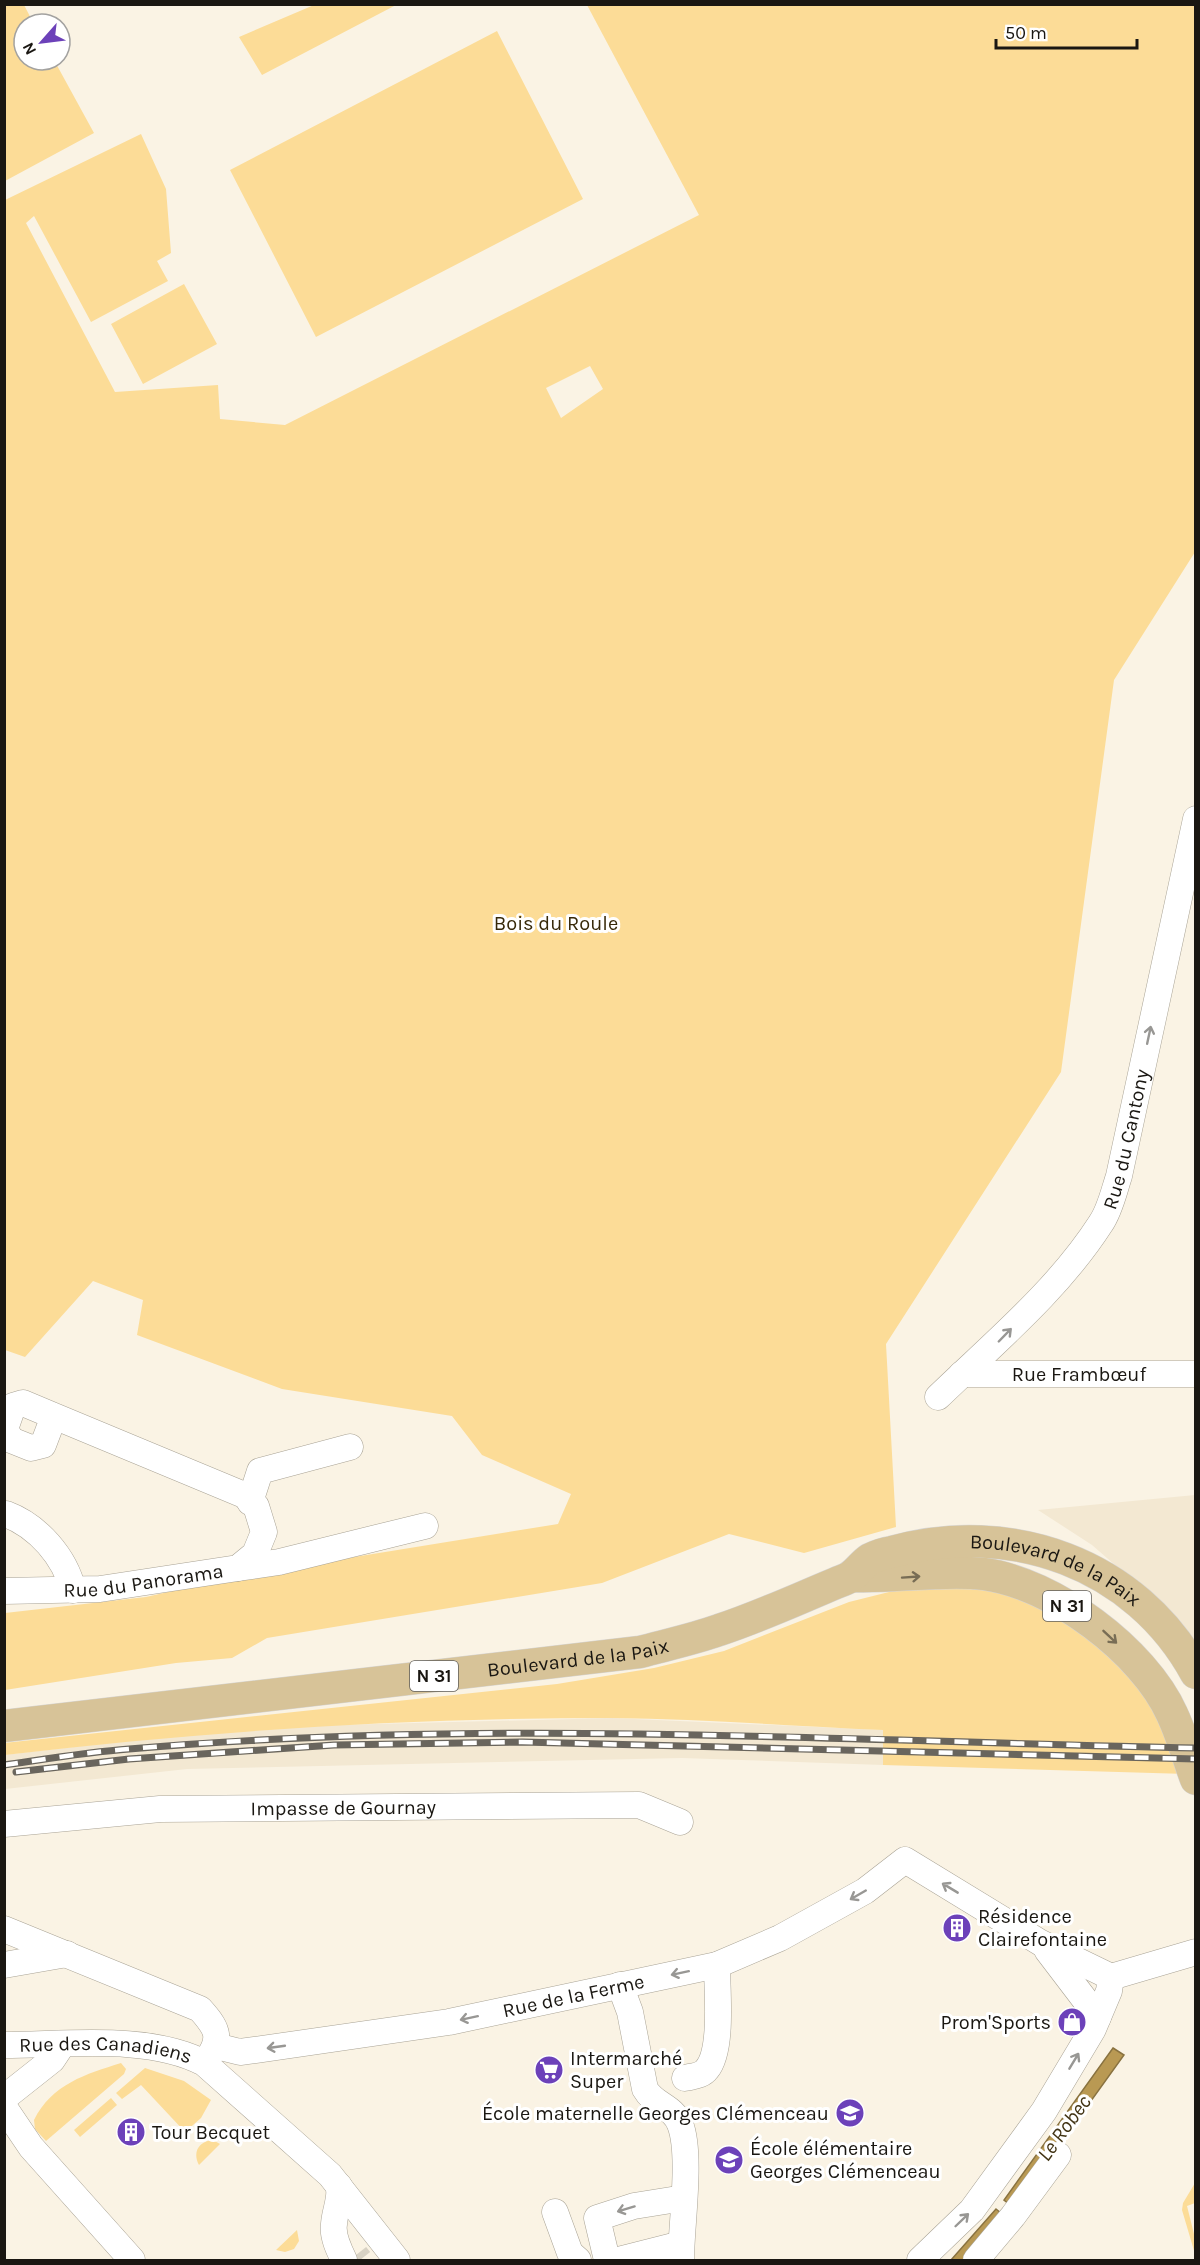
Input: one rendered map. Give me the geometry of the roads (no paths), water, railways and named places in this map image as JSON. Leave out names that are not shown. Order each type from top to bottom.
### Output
[{"type":"main road","name":"Boulevard de la Paix","points":[[852,1576],[870,1559],[893,1551],[936,1544],[989,1541],[1043,1550],[1099,1573],[1146,1606],[1183,1650],[1196,1673]]},
{"type":"main road","name":"Boulevard de la Paix","points":[[4,1726],[640,1652],[719,1630],[852,1576],[985,1574],[1028,1587],[1068,1606],[1093,1622],[1114,1641],[1150,1680],[1172,1713],[1196,1779]]},
{"type":"street","name":"Rue du Cantony","points":[[938,1397],[1002,1338],[1065,1270],[1102,1221],[1119,1176],[1196,819]]},
{"type":"street","name":"Rue Frambœuf","points":[[962,1374],[1196,1374]]},
{"type":"street","points":[[54,1416],[244,1496],[250,1502],[260,1471],[350,1447]]},
{"type":"street","name":"Rue du Panorama","points":[[4,1591],[100,1589],[238,1568],[255,1554],[264,1532],[260,1516],[250,1502]]},
{"type":"street","points":[[6,1514],[34,1528],[68,1572],[73,1590]]},
{"type":"street","points":[[238,1568],[279,1562],[425,1526]]},
{"type":"street","name":"Impasse de Gournay","points":[[4,1824],[160,1809],[639,1805],[680,1822]]},
{"type":"street","name":"Rue de la Ferme","points":[[210,2055],[449,2022],[717,1965],[780,1938],[865,1891],[905,1860],[1041,1943]]},
{"type":"street","points":[[4,1929],[200,2009],[216,2031],[210,2055],[339,2186],[397,2260]]},
{"type":"street","points":[[1041,1943],[1111,1977],[1196,1952]]},
{"type":"street","points":[[1041,1943],[1098,2017]]},
{"type":"street","points":[[4,1965],[67,1954]]},
{"type":"street","points":[[685,2078],[700,2074],[707,2069],[716,2047],[717,1965]]},
{"type":"street","points":[[920,2260],[972,2210],[995,2182],[1044,2111],[1098,2017],[1111,1977]]},
{"type":"street","points":[[620,1985],[630,2012],[645,2089],[651,2098],[672,2110],[681,2125],[685,2169],[684,2198],[681,2252],[614,2260],[597,2218],[634,2206],[684,2198]]},
{"type":"street","name":"Rue des Canadiens","points":[[4,2045],[155,2046],[187,2054],[210,2055]]},
{"type":"street","points":[[4,2098],[52,2060],[62,2045]]},
{"type":"street","points":[[4,2107],[31,2147],[132,2260]]},
{"type":"street","points":[[976,2260],[1014,2216],[1058,2155]]},
{"type":"street","points":[[336,2258],[338,2248],[333,2225],[339,2209],[339,2186]]},
{"type":"street","points":[[555,2212],[570,2253],[578,2260]]},
{"type":"water","name":"Le Robec","points":[[1113,2048],[1124,2055],[1014,2208],[1004,2200]]},
{"type":"water","points":[[996,2209],[1006,2217],[968,2260],[951,2260]]},
{"type":"tunnel","points":[[356,2255],[360,2260]]},
{"type":"railway","points":[[4,1765],[129,1749],[262,1740],[529,1733],[796,1737],[1196,1748]]},
{"type":"railway","points":[[16,1772],[129,1759],[334,1745],[522,1742],[1196,1759]]},
{"type":"place","name":"Résidence Clairefontaine","points":[[957,1928]]},
{"type":"place","name":"Prom'Sports","points":[[1072,2022]]},
{"type":"place","name":"Intermarché Super","points":[[549,2070]]},
{"type":"place","name":"École maternelle Georges Clémenceau","points":[[850,2113]]},
{"type":"place","name":"Tour Becquet","points":[[131,2132]]},
{"type":"place","name":"École élémentaire Georges Clémenceau","points":[[729,2160]]},
{"type":"park label","name":"Bois du Roule","points":[[556,923]]}]
